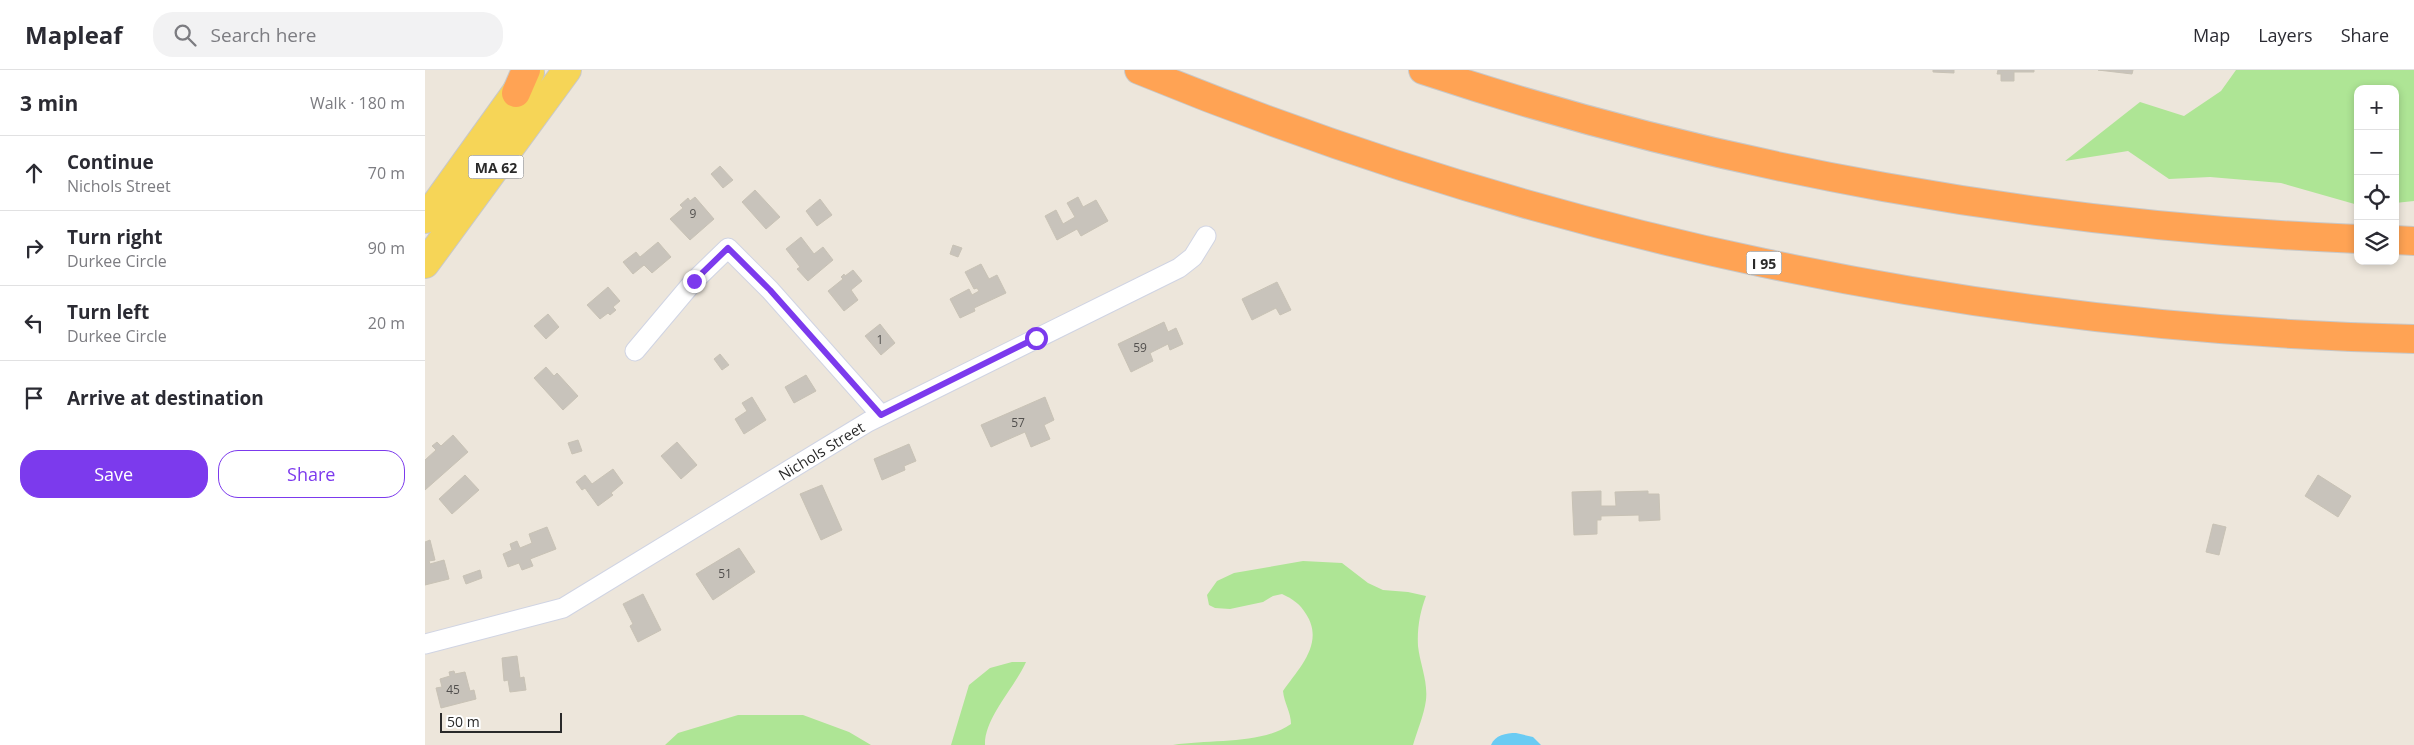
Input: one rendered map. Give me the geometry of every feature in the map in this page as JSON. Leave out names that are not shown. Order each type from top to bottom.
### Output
[{"type":"highway","name":"I 95","points":[[1139,70],[1334,143],[1471,188],[1652,238],[1776,265],[1898,289],[2083,316],[2267,332],[2414,339]]},
{"type":"highway","points":[[1423,70],[1499,94],[1675,142],[1795,169],[1915,192],[2034,211],[2146,224],[2354,239]]},
{"type":"highway","points":[[2399,240],[2414,241]]},
{"type":"main road","name":"MA 62","points":[[425,219],[521,82],[533,70]]},
{"type":"main road","name":"MA 62","points":[[425,264],[567,70]]},
{"type":"street","name":"Nichols Street","points":[[425,644],[563,608],[881,415],[1179,268],[1193,257],[1206,236]]},
{"type":"street","points":[[635,351],[694,281],[728,248],[770,290],[881,415]]},
{"type":"green space","points":[[2236,70],[2414,70],[2414,201],[2399,203],[2399,85],[2354,85],[2354,204],[2281,183],[2210,177],[2169,179],[2128,151],[2065,161],[2140,102],[2184,116],[2221,91]]},
{"type":"green space","points":[[1303,561],[1342,563],[1368,583],[1383,590],[1426,596],[1419,620],[1418,646],[1426,686],[1426,700],[1413,745],[1173,745],[1251,738],[1279,731],[1291,724],[1283,691],[1308,655],[1311,645],[1313,635],[1306,614],[1296,602],[1282,594],[1273,596],[1263,602],[1230,609],[1215,608],[1209,605],[1207,595],[1217,581],[1234,573]]},
{"type":"green space","points":[[1012,662],[1026,662],[989,724],[985,745],[951,745],[969,685],[990,668]]},
{"type":"green space","points":[[738,715],[803,715],[849,732],[871,745],[665,745],[678,733]]},
{"type":"water","points":[[1516,733],[1533,737],[1541,745],[1491,745],[1501,735]]},
{"type":"building","points":[[1933,70],[1954,70],[1954,73],[1933,72]]},
{"type":"building","points":[[1998,70],[2034,70],[2034,72],[2014,72],[2014,81],[2001,81],[2001,74],[1997,74]]},
{"type":"building","points":[[2098,70],[2133,70],[2132,74]]},
{"type":"building","points":[[720,166],[733,180],[723,188],[711,174]]},
{"type":"building","points":[[755,190],[780,217],[766,229],[742,202]]},
{"type":"building","points":[[695,197],[714,219],[690,240],[670,219],[683,208],[680,205],[688,198],[690,201]]},
{"type":"building","points":[[1078,197],[1083,207],[1096,200],[1108,221],[1081,236],[1077,229],[1057,240],[1045,216],[1056,210],[1063,224],[1075,217],[1067,203]]},
{"type":"building","points":[[820,199],[832,215],[817,226],[806,211]]},
{"type":"building","points":[[801,237],[814,254],[823,247],[833,260],[808,281],[797,269],[800,267],[786,249]]},
{"type":"building","points":[[658,242],[671,257],[652,273],[644,265],[633,274],[623,262],[636,252],[640,257]]},
{"type":"building","points":[[953,245],[962,248],[958,257],[950,254]]},
{"type":"building","points":[[981,264],[989,279],[997,275],[1006,293],[974,308],[975,311],[960,318],[950,299],[969,289],[972,295],[979,291],[977,288],[974,289],[965,272]]},
{"type":"building","points":[[853,270],[862,281],[851,290],[858,300],[844,311],[828,291],[843,279],[841,277],[844,274],[845,276]]},
{"type":"building","points":[[1277,282],[1291,310],[1280,315],[1276,308],[1252,320],[1242,299]]},
{"type":"building","points":[[608,287],[620,301],[613,307],[616,310],[600,319],[587,305]]},
{"type":"building","points":[[548,314],[559,327],[546,339],[534,326]]},
{"type":"building","points":[[1164,322],[1168,332],[1176,328],[1183,344],[1170,350],[1168,344],[1150,353],[1153,361],[1131,372],[1118,344]]},
{"type":"building","points":[[880,324],[895,343],[881,355],[865,336]]},
{"type":"building","points":[[720,354],[729,365],[722,370],[714,359]]},
{"type":"building","points":[[546,367],[554,376],[557,373],[578,396],[563,410],[534,378]]},
{"type":"building","points":[[806,375],[816,391],[794,403],[785,387]]},
{"type":"building","points":[[752,397],[766,420],[744,434],[735,419],[747,411],[742,403]]},
{"type":"building","points":[[1045,397],[1054,420],[1044,425],[1050,439],[1031,447],[1025,432],[991,447],[981,425]]},
{"type":"building","points":[[453,435],[468,452],[425,490],[425,460],[436,450],[432,446],[437,442],[441,446]]},
{"type":"building","points":[[578,440],[582,451],[572,454],[568,443]]},
{"type":"building","points":[[677,442],[697,465],[681,479],[661,456]]},
{"type":"building","points":[[909,444],[916,461],[904,466],[905,470],[882,480],[874,459]]},
{"type":"building","points":[[613,469],[623,483],[611,493],[613,495],[598,506],[585,488],[582,490],[576,482],[585,475],[592,484]]},
{"type":"building","points":[[465,475],[479,490],[452,514],[439,499]]},
{"type":"building","points":[[2318,475],[2351,496],[2338,517],[2305,496]]},
{"type":"building","points":[[822,485],[842,530],[821,540],[800,494]]},
{"type":"building","points":[[1601,491],[1601,506],[1616,506],[1615,492],[1648,491],[1648,494],[1659,494],[1660,520],[1639,521],[1639,515],[1601,516],[1601,520],[1597,520],[1597,534],[1574,535],[1572,492]]},
{"type":"building","points":[[2213,524],[2226,527],[2219,555],[2206,552]]},
{"type":"building","points":[[547,527],[556,549],[530,559],[533,566],[522,570],[519,563],[508,567],[503,554],[512,550],[510,544],[517,541],[520,548],[532,543],[529,534]]},
{"type":"building","points":[[430,540],[435,560],[429,561],[430,564],[444,560],[449,579],[425,585],[425,542]]},
{"type":"building","points":[[739,548],[755,572],[713,600],[696,574]]},
{"type":"building","points":[[480,570],[482,578],[466,584],[463,576]]},
{"type":"building","points":[[643,594],[661,630],[638,642],[630,626],[633,624],[623,604]]},
{"type":"building","points":[[517,656],[520,678],[524,677],[526,690],[510,692],[508,680],[504,681],[502,658]]},
{"type":"building","points":[[454,671],[455,674],[465,672],[470,691],[474,690],[476,699],[441,708],[436,688],[442,687],[440,679],[450,676],[449,672]]},
{"type":"route","points":[[694,281],[728,248],[751,269],[881,415],[1036,338]]}]
